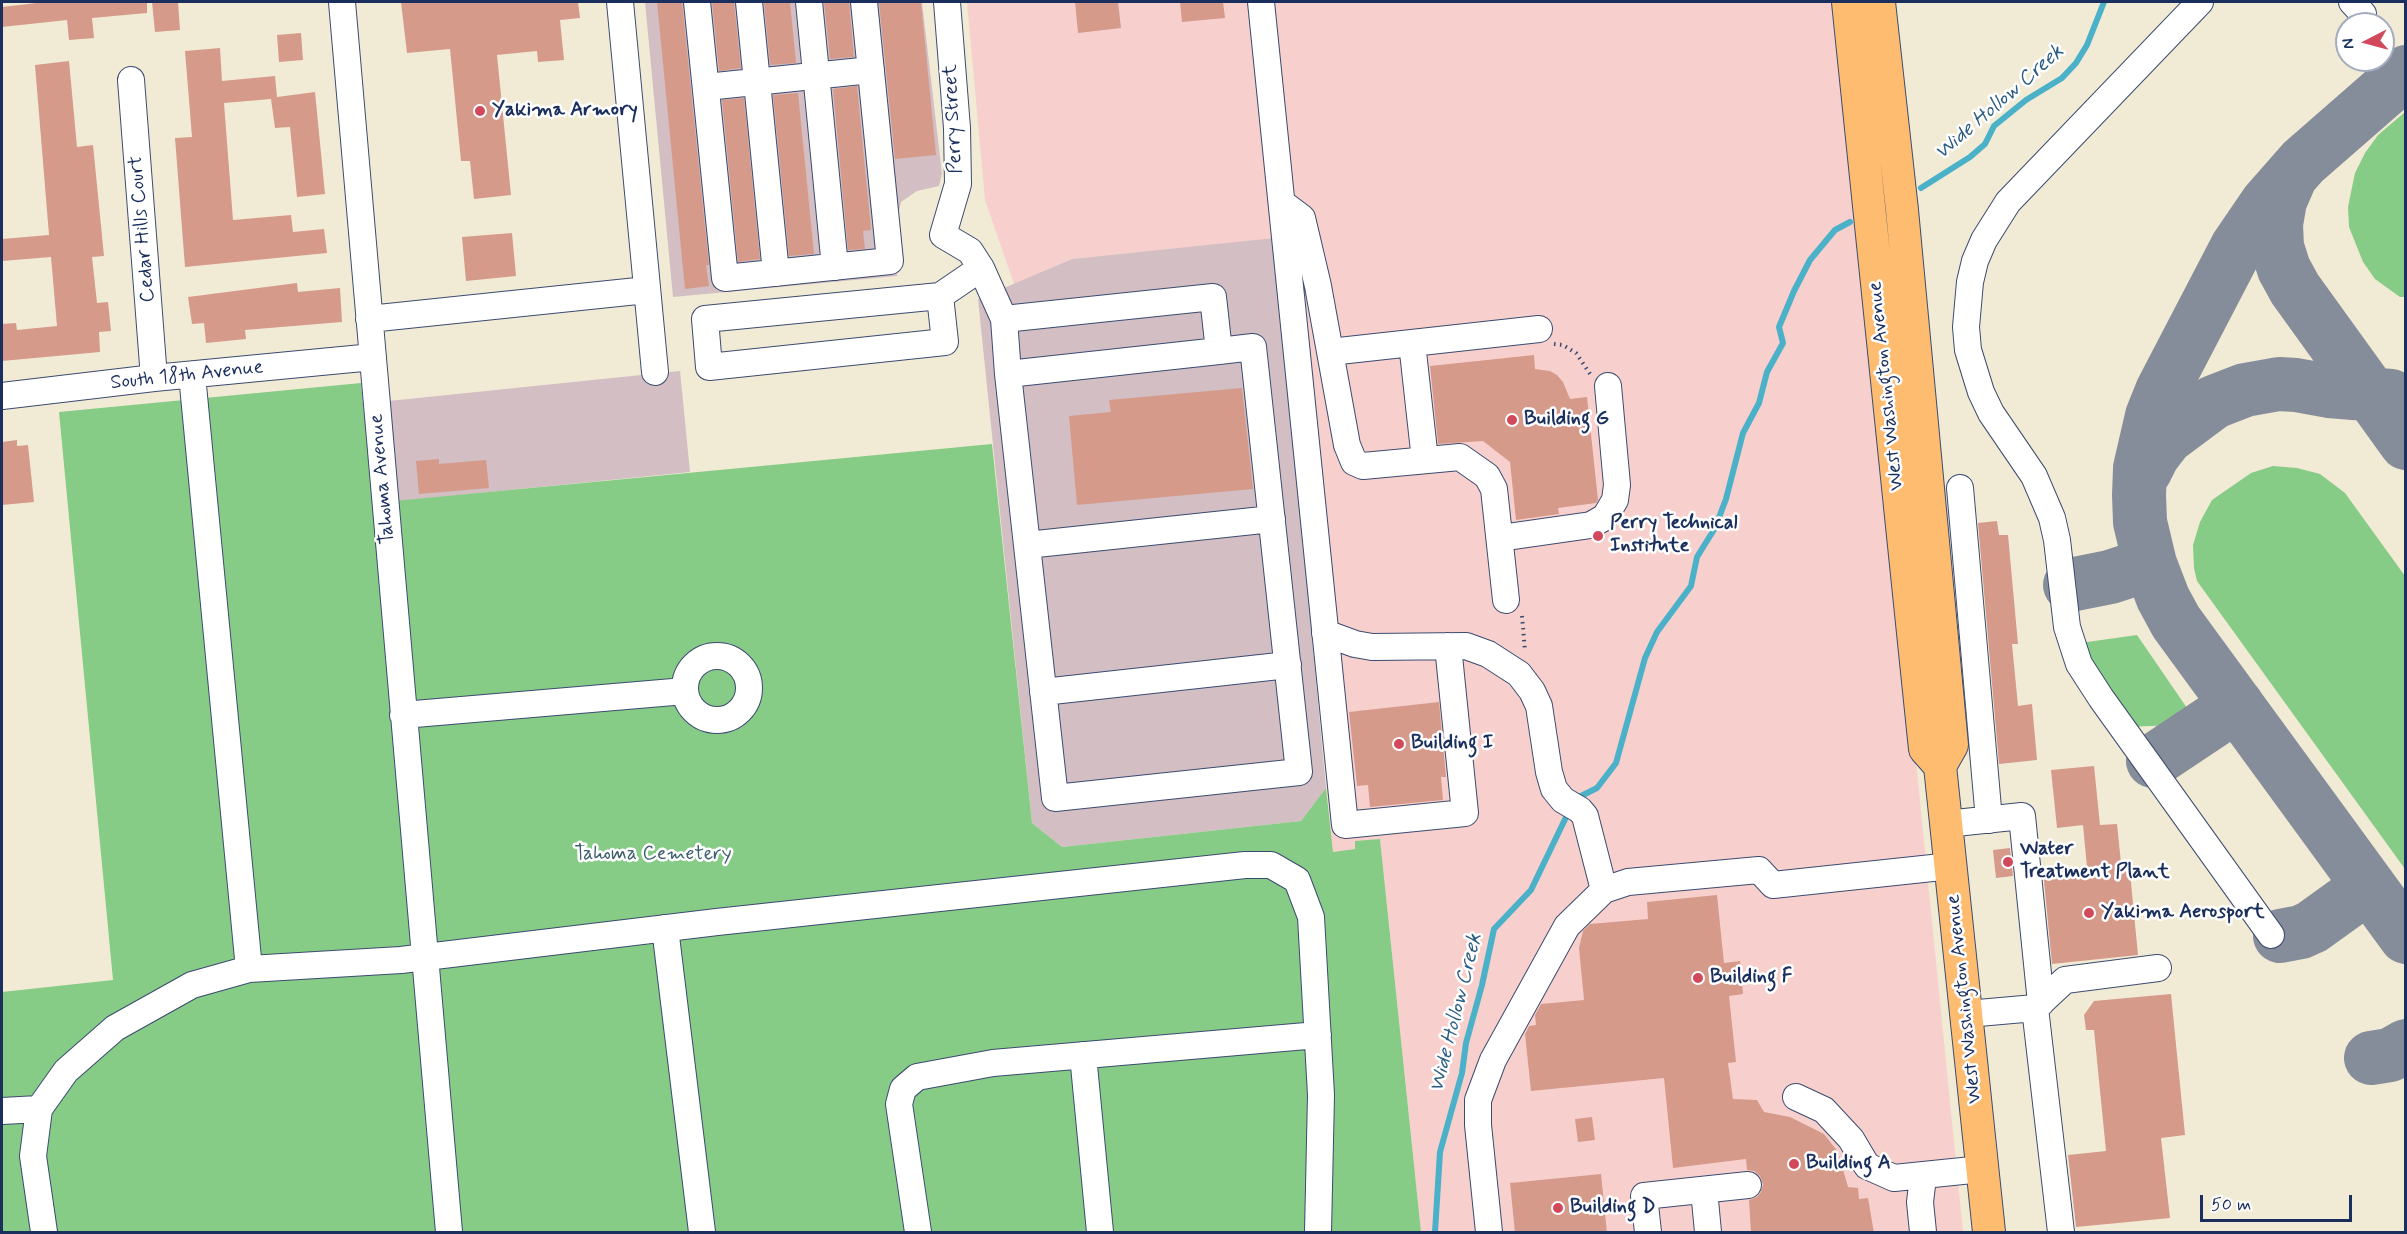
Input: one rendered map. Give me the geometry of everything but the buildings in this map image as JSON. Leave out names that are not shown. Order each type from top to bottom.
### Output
[{"type":"main road","name":"West Washington Avenue","points":[[1848,2],[1925,749],[1940,766],[1989,1233]]},
{"type":"main road","name":"West Washington Avenue","points":[[1879,2],[1903,222],[1952,745],[1940,766]]},
{"type":"street","name":"Tahoma Avenue","points":[[342,2],[449,1233]]},
{"type":"street","points":[[620,2],[655,372]]},
{"type":"street","points":[[697,2],[725,278],[890,261],[864,2]]},
{"type":"street","points":[[748,2],[776,273]]},
{"type":"street","points":[[809,2],[835,267]]},
{"type":"street","name":"Perry Street","points":[[947,2],[957,128],[958,184],[943,235],[970,251],[981,268]]},
{"type":"street","points":[[1261,2],[1345,825],[1465,813],[1448,646]]},
{"type":"street","points":[[2200,2],[2023,185],[2001,211],[1984,240],[1976,261],[1968,294],[1966,327],[1968,350],[1981,392],[1991,413],[2034,476],[2052,518],[2057,540],[2067,627],[2079,664],[2271,935]]},
{"type":"street","points":[[706,87],[871,70]]},
{"type":"street","name":"Cedar Hills Court","points":[[131,80],[154,378]]},
{"type":"street","points":[[1282,203],[1302,218],[1318,286],[1347,444],[1354,462],[1363,466],[1460,457],[1487,476],[1494,489],[1506,600]]},
{"type":"street","points":[[940,296],[945,342],[708,367],[705,319],[940,296],[981,268],[1004,319],[1008,374],[1055,798],[1299,772],[1253,347],[1008,374]]},
{"type":"street","points":[[369,319],[648,290]]},
{"type":"street","points":[[1004,319],[1213,297],[1219,351]]},
{"type":"street","points":[[1330,352],[1539,329]]},
{"type":"street","points":[[1412,343],[1425,460]]},
{"type":"street","name":"South 18th Avenue","points":[[2,396],[154,378],[373,357]]},
{"type":"street","points":[[192,375],[249,969]]},
{"type":"street","points":[[1500,538],[1591,525],[1609,512],[1616,500],[1617,485],[1608,386]]},
{"type":"street","points":[[1960,488],[1989,820]]},
{"type":"street","points":[[1027,545],[1272,519]]},
{"type":"street","points":[[1326,633],[1372,647],[1466,646],[1488,654],[1519,674],[1532,691],[1539,706],[1554,789],[1572,805],[1588,825],[1604,890]]},
{"type":"street","points":[[1043,692],[1288,665]]},
{"type":"street","points":[[403,714],[685,691]]},
{"type":"street","points":[[1946,824],[2022,816],[2061,1233]]},
{"type":"street","points":[[44,1233],[33,1156],[39,1109],[66,1071],[115,1028],[192,985],[249,969],[401,960],[665,928],[1221,867],[1271,866],[1297,880],[1311,917],[1321,1095],[1318,1233]]},
{"type":"street","points":[[1489,1233],[1478,1125],[1478,1100],[1493,1059],[1567,926],[1604,890],[1628,882],[1759,870],[1773,885],[1951,866]]},
{"type":"street","points":[[665,928],[702,1233]]},
{"type":"street","points":[[1967,1014],[2038,1005],[2065,980],[2158,968]]},
{"type":"street","points":[[918,1233],[899,1104],[903,1089],[917,1077],[993,1063],[1318,1035]]},
{"type":"street","points":[[1083,1055],[1100,1233]]},
{"type":"street","points":[[1796,1097],[1824,1110],[1851,1139],[1867,1166],[1894,1178],[1923,1177],[1982,1169]]},
{"type":"street","points":[[2,1111],[39,1109]]},
{"type":"street","points":[[1923,1177],[1920,1202],[1923,1233]]},
{"type":"street","points":[[1648,1233],[1644,1196],[1748,1185]]},
{"type":"street","points":[[1704,1190],[1708,1233]]},
{"type":"path","points":[[1539,329],[1540,343],[1563,345],[1576,353],[1583,362],[1594,388],[1608,386]]},
{"type":"shaded area","points":[[645,2],[922,2],[942,174],[939,186],[917,191],[901,202],[893,236],[897,276],[673,297]]},
{"type":"shaded area","name":"Perry Technical Institute","points":[[967,2],[1836,2],[1862,221],[1963,1232],[1421,1232],[1380,839],[1355,842],[1356,849],[1333,852],[1275,239],[1072,259],[1014,284],[985,200]]},
{"type":"shaded area","points":[[1275,238],[1326,788],[1301,821],[1062,847],[1032,823],[978,299],[1072,259]]},
{"type":"shaded area","points":[[680,371],[690,472],[399,501],[389,401]]},
{"type":"green space","points":[[2405,112],[2405,297],[2400,297],[2375,279],[2363,262],[2349,227],[2348,207],[2355,173],[2365,153],[2378,135]]},
{"type":"green space","name":"Tahoma Cemetery","points":[[361,383],[373,503],[992,444],[1032,823],[1062,847],[1301,821],[1326,788],[1333,852],[1355,849],[1355,841],[1380,839],[1421,1232],[2,1232],[2,992],[113,980],[59,412]]},
{"type":"green space","points":[[2273,466],[2297,468],[2320,474],[2345,493],[2405,576],[2405,869],[2197,581],[2193,545],[2200,522],[2212,500],[2251,473]]},
{"type":"green space","points":[[2137,635],[2187,708],[2186,716],[2176,725],[2125,727],[2080,643]]},
{"type":"waterway","name":"Wide Hollow Creek","points":[[1921,188],[1970,157],[1985,144],[1994,126],[2026,100],[2062,78],[2076,63],[2087,45],[2104,2]]},
{"type":"waterway","name":"Wide Hollow Creek","points":[[1575,799],[1597,788],[1616,763],[1645,658],[1657,632],[1691,586],[1697,557],[1715,528],[1726,499],[1743,433],[1759,403],[1767,372],[1783,343],[1779,327],[1794,291],[1810,260],[1835,230],[1850,222]]},
{"type":"waterway","name":"Wide Hollow Creek","points":[[1435,1232],[1440,1152],[1462,1073],[1466,1043],[1494,929],[1531,890],[1569,811]]},
{"type":"taxiway","points":[[2406,72],[2303,162],[2267,203],[2237,247],[2162,391],[2152,416],[2140,468],[2139,495],[2140,522],[2150,564],[2163,598],[2176,622],[2406,937]]},
{"type":"taxiway","points":[[2289,180],[2280,201],[2276,224],[2277,247],[2284,269],[2295,289],[2406,443]]},
{"type":"taxiway","points":[[2145,471],[2153,455],[2167,437],[2214,402],[2245,390],[2279,384],[2391,396]]},
{"type":"taxiway","points":[[2070,585],[2110,577],[2150,564]]},
{"type":"taxiway","points":[[2153,761],[2237,705]]},
{"type":"taxiway","points":[[2280,936],[2301,932],[2312,927],[2369,886]]},
{"type":"taxiway","points":[[2371,1058],[2390,1055],[2406,1046]]},
{"type":"place","name":"Yakima Armory","points":[[480,111]]},
{"type":"place","name":"Building G","points":[[1512,420]]},
{"type":"place","name":"Perry Technical Institute","points":[[1598,536]]},
{"type":"place","name":"Building I","points":[[1399,744]]},
{"type":"place","name":"Water Treatment Plant","points":[[2008,862]]},
{"type":"place","name":"Yakima Aerosport","points":[[2089,913]]},
{"type":"place","name":"Building F","points":[[1698,978]]},
{"type":"place","name":"Building A","points":[[1794,1164]]},
{"type":"place","name":"Building D","points":[[1558,1208]]}]
